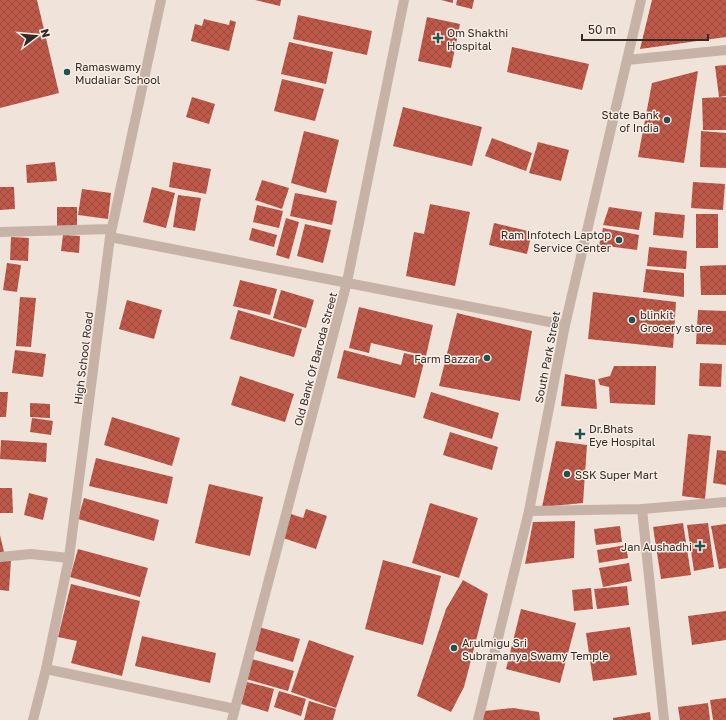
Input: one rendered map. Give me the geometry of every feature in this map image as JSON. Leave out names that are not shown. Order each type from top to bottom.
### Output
[{"type":"street","name":"High School Road","points":[[33,720],[46,669],[69,558],[111,233],[161,0]]},
{"type":"street","name":"Old Bank Of Baroda Street","points":[[232,720],[347,282],[404,0]]},
{"type":"street","name":"South Park Street","points":[[478,720],[529,511],[565,325],[641,0]]},
{"type":"street","points":[[627,60],[726,50]]},
{"type":"street","points":[[0,232],[111,233],[565,325]]},
{"type":"street","points":[[529,511],[642,509],[726,502]]},
{"type":"street","points":[[642,509],[664,720]]},
{"type":"street","points":[[0,557],[32,554],[69,558]]},
{"type":"street","points":[[46,669],[235,709]]},
{"type":"building","points":[[0,0],[37,0],[59,93],[0,108]]},
{"type":"building","points":[[255,0],[281,0],[280,6]]},
{"type":"building","points":[[441,0],[453,0],[453,3]]},
{"type":"building","points":[[457,0],[474,0],[472,9],[456,5]]},
{"type":"building","points":[[652,0],[726,0],[726,37],[640,49]]},
{"type":"building","points":[[298,15],[372,31],[367,55],[293,39]]},
{"type":"building","points":[[427,17],[460,24],[451,68],[418,61]]},
{"type":"building","points":[[204,19],[229,25],[230,20],[236,22],[229,51],[191,41],[195,24],[202,26]]},
{"type":"building","points":[[289,42],[333,52],[326,84],[281,74]]},
{"type":"building","points":[[512,47],[589,64],[582,90],[507,72]]},
{"type":"building","points":[[726,65],[726,96],[719,97],[715,66]]},
{"type":"building","name":"State Bank of India","points":[[698,71],[684,163],[638,157],[652,83]]},
{"type":"building","points":[[282,79],[324,89],[315,121],[274,111]]},
{"type":"building","points":[[192,97],[215,104],[209,124],[186,117]]},
{"type":"building","points":[[726,97],[726,130],[703,130],[702,98]]},
{"type":"building","points":[[403,107],[482,127],[472,166],[393,146]]},
{"type":"building","points":[[304,131],[339,140],[326,193],[291,183]]},
{"type":"building","points":[[701,131],[726,133],[726,168],[700,167]]},
{"type":"building","points":[[492,138],[532,153],[526,171],[485,156]]},
{"type":"building","points":[[538,142],[569,150],[561,181],[529,173]]},
{"type":"building","points":[[55,162],[57,181],[27,183],[26,165]]},
{"type":"building","points":[[173,162],[211,169],[206,194],[169,187]]},
{"type":"building","points":[[262,180],[289,188],[282,209],[255,200]]},
{"type":"building","points":[[693,182],[725,184],[723,210],[691,208]]},
{"type":"building","points":[[0,187],[14,187],[15,209],[0,210]]},
{"type":"building","points":[[152,187],[175,193],[166,228],[143,222]]},
{"type":"building","points":[[82,189],[111,193],[108,219],[78,215]]},
{"type":"building","points":[[295,193],[337,201],[332,225],[290,216]]},
{"type":"building","points":[[178,195],[201,198],[195,231],[173,227]]},
{"type":"building","points":[[430,204],[470,212],[455,286],[406,276],[414,232],[424,234]]},
{"type":"building","points":[[257,205],[283,211],[279,228],[253,222]]},
{"type":"building","points":[[57,207],[77,207],[77,226],[57,226]]},
{"type":"building","points":[[609,207],[642,212],[639,230],[603,225]]},
{"type":"building","points":[[655,212],[685,215],[683,238],[653,235]]},
{"type":"building","points":[[696,214],[718,214],[718,248],[696,248]]},
{"type":"building","points":[[286,218],[299,222],[289,259],[276,255]]},
{"type":"building","points":[[494,223],[532,232],[527,254],[489,245]]},
{"type":"building","points":[[305,224],[331,230],[323,263],[297,256]]},
{"type":"building","points":[[252,228],[277,235],[274,247],[249,240]]},
{"type":"building","name":"Ram Infotech Laptop Service Center","points":[[603,228],[639,235],[637,250],[599,245]]},
{"type":"building","points":[[63,235],[80,236],[79,253],[61,251]]},
{"type":"building","points":[[11,237],[29,238],[28,261],[10,260]]},
{"type":"building","points":[[649,247],[687,251],[686,269],[647,266]]},
{"type":"building","points":[[7,263],[21,265],[17,292],[3,290]]},
{"type":"building","points":[[726,265],[726,295],[701,295],[700,266]]},
{"type":"building","points":[[646,269],[684,273],[684,297],[643,292]]},
{"type":"building","points":[[240,280],[277,289],[270,315],[233,306]]},
{"type":"building","points":[[281,290],[314,300],[306,328],[273,318]]},
{"type":"building","name":"blinkit Grocery store","points":[[593,292],[676,302],[673,348],[588,339]]},
{"type":"building","points":[[20,297],[36,298],[31,347],[16,346]]},
{"type":"building","points":[[127,300],[162,310],[154,339],[119,329]]},
{"type":"building","points":[[359,307],[433,325],[426,356],[371,343],[369,353],[349,348]]},
{"type":"building","points":[[238,310],[302,329],[294,357],[230,339]]},
{"type":"building","points":[[698,310],[726,311],[726,345],[696,344]]},
{"type":"building","name":"Farm Bazzar","points":[[457,313],[532,331],[520,401],[439,386]]},
{"type":"building","points":[[15,350],[46,354],[43,377],[12,373]]},
{"type":"building","points":[[344,350],[401,365],[404,353],[425,358],[415,398],[337,378]]},
{"type":"building","points":[[700,363],[722,364],[721,387],[699,386]]},
{"type":"building","points":[[614,366],[656,366],[655,405],[610,403],[609,387],[600,385],[598,379],[610,376]]},
{"type":"building","points":[[565,374],[595,380],[597,409],[561,406]]},
{"type":"building","points":[[240,376],[294,394],[285,422],[231,405]]},
{"type":"building","points":[[0,392],[8,392],[6,417],[0,417]]},
{"type":"building","points":[[431,392],[499,413],[492,439],[423,418]]},
{"type":"building","points":[[30,403],[50,404],[50,418],[30,417]]},
{"type":"building","points":[[112,417],[180,438],[172,466],[104,445]]},
{"type":"building","points":[[32,418],[53,421],[51,435],[30,432]]},
{"type":"building","points":[[450,432],[498,447],[492,470],[443,455]]},
{"type":"building","points":[[688,434],[711,436],[705,499],[682,496]]},
{"type":"building","points":[[1,440],[47,443],[46,462],[0,459]]},
{"type":"building","name":"SSK Super Mart","points":[[556,441],[587,445],[583,503],[542,507]]},
{"type":"building","points":[[717,450],[726,451],[726,485],[713,483]]},
{"type":"building","points":[[96,458],[173,477],[167,504],[89,486]]},
{"type":"building","points":[[209,484],[263,497],[250,556],[195,543]]},
{"type":"building","points":[[0,488],[12,488],[13,513],[0,513]]},
{"type":"building","points":[[29,493],[48,498],[43,520],[24,515]]},
{"type":"building","points":[[84,498],[159,520],[154,541],[78,519]]},
{"type":"building","points":[[430,503],[478,518],[459,578],[412,563]]},
{"type":"building","points":[[306,509],[327,516],[316,549],[283,538],[291,514],[303,518]]},
{"type":"building","points":[[575,521],[574,558],[525,564],[533,522]]},
{"type":"building","points":[[683,523],[691,575],[661,579],[653,527]]},
{"type":"building","name":"Jan Aushadhi","points":[[708,523],[714,567],[694,571],[687,525]]},
{"type":"building","points":[[726,524],[726,568],[719,569],[711,526]]},
{"type":"building","points":[[620,526],[622,542],[596,545],[594,529]]},
{"type":"building","points":[[0,535],[4,552],[0,553]]},
{"type":"building","points":[[626,545],[628,558],[599,563],[597,550]]},
{"type":"building","points":[[78,549],[148,568],[140,597],[70,577]]},
{"type":"building","points":[[0,559],[11,560],[9,591],[0,590]]},
{"type":"building","points":[[383,560],[441,576],[423,645],[365,629]]},
{"type":"building","points":[[629,563],[632,581],[603,587],[599,568]]},
{"type":"building","name":"Arulmigu Sri Subramanya Swamy Temple","points":[[463,580],[488,594],[464,687],[451,712],[417,696],[446,609]]},
{"type":"building","points":[[71,584],[140,601],[122,676],[71,663],[77,641],[58,637]]},
{"type":"building","points":[[627,586],[629,605],[597,609],[594,589]]},
{"type":"building","points":[[591,588],[593,609],[574,611],[572,590]]},
{"type":"building","points":[[521,609],[576,623],[560,683],[506,669]]},
{"type":"building","points":[[726,611],[726,640],[692,645],[688,616]]},
{"type":"building","points":[[259,627],[300,639],[293,662],[253,650]]},
{"type":"building","points":[[630,627],[637,675],[593,681],[586,633]]},
{"type":"building","points":[[142,636],[216,653],[210,683],[135,666]]},
{"type":"building","points":[[309,640],[354,656],[336,708],[291,692]]},
{"type":"building","points":[[252,659],[294,671],[288,691],[246,679]]},
{"type":"building","points":[[247,682],[274,689],[268,712],[241,704]]},
{"type":"building","points":[[279,691],[306,699],[301,716],[274,707]]},
{"type":"building","points":[[726,698],[726,720],[713,720],[710,700]]},
{"type":"building","points":[[309,701],[336,709],[333,720],[304,720]]},
{"type":"building","points":[[708,703],[710,720],[680,720],[678,707]]},
{"type":"building","points":[[513,708],[539,712],[540,720],[482,720],[484,711]]},
{"type":"building","points":[[650,712],[651,720],[613,720],[613,718]]},
{"type":"place","name":"Om Shakthi Hospital","points":[[438,38]]},
{"type":"place","name":"Ramaswamy Mudaliar School","points":[[67,72]]},
{"type":"place","name":"State Bank of India","points":[[667,120]]},
{"type":"place","name":"Ram Infotech Laptop Service Center","points":[[619,240]]},
{"type":"place","name":"blinkit Grocery store","points":[[632,320]]},
{"type":"place","name":"Farm Bazzar","points":[[487,358]]},
{"type":"place","name":"Dr.Bhats Eye Hospital","points":[[580,434]]},
{"type":"place","name":"SSK Super Mart","points":[[567,474]]},
{"type":"place","name":"Jan Aushadhi","points":[[700,546]]},
{"type":"place","name":"Arulmigu Sri Subramanya Swamy Temple","points":[[454,648]]}]
